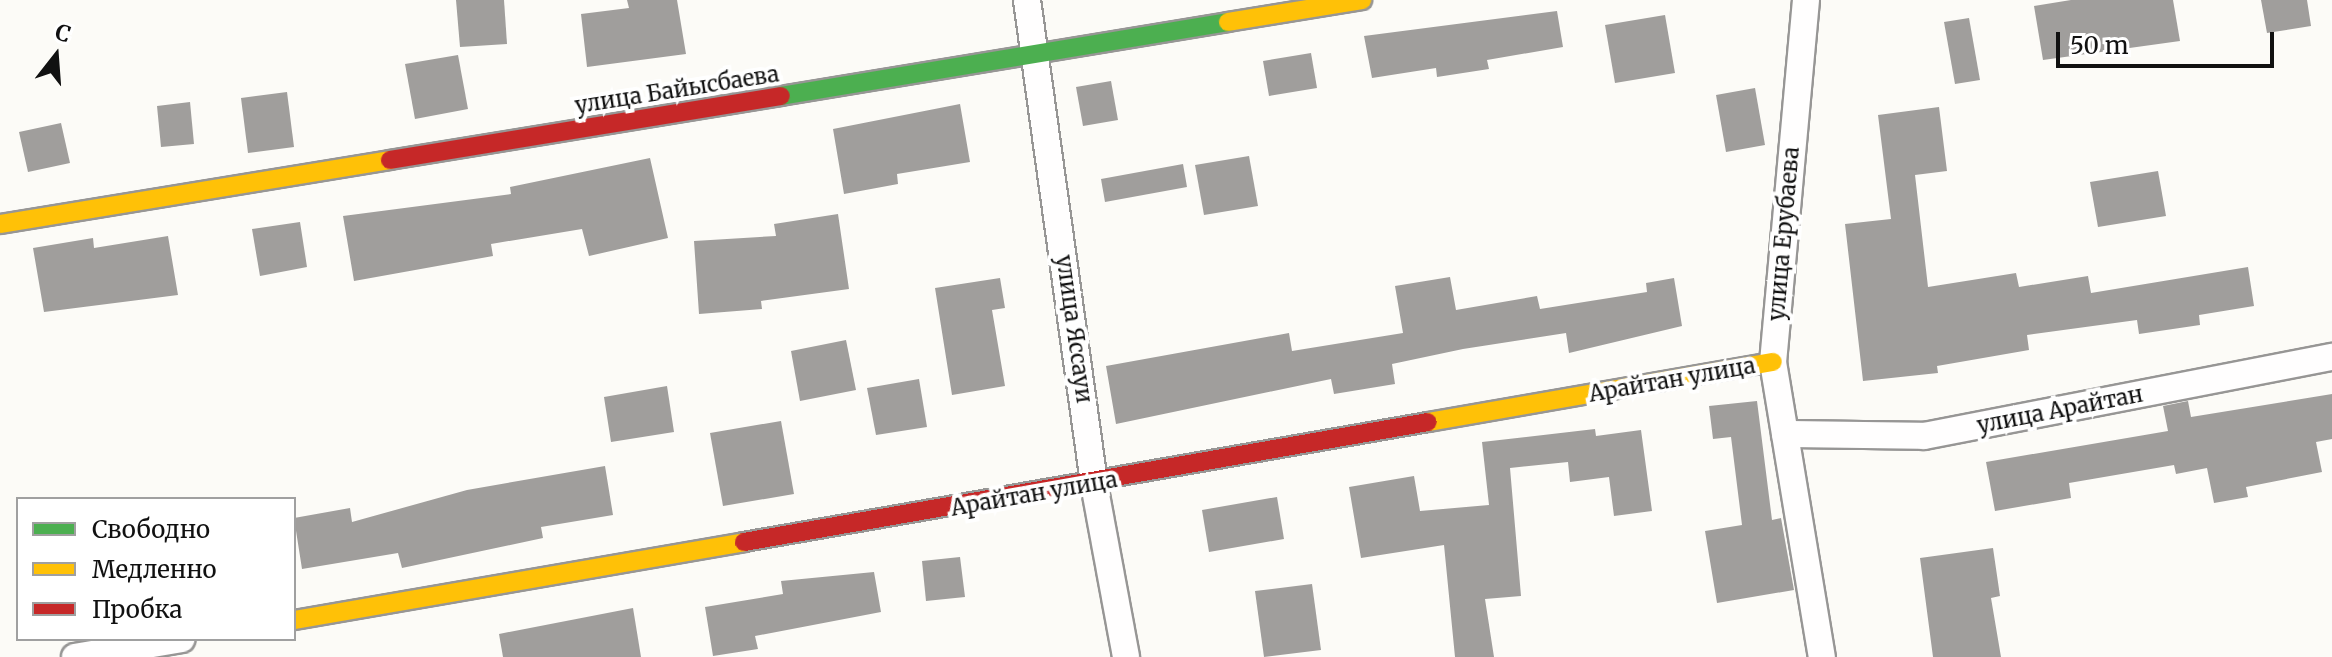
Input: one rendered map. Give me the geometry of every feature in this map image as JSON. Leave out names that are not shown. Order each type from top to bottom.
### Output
[{"type":"street","name":"улица Яссауи","points":[[1027,0],[1038,56],[1094,484],[1126,657]]},
{"type":"street","name":"улица Байысбаева","points":[[0,224],[1038,56],[1362,0]]},
{"type":"street","name":"улица Ерубаева","points":[[1806,0],[1773,362],[1822,657]]},
{"type":"street","name":"улица Арайтан","points":[[1785,434],[1924,436],[2332,357]]},
{"type":"street","name":"Арайтан улица","points":[[296,620],[1094,484],[1773,362]]},
{"type":"street","points":[[75,657],[169,641]]},
{"type":"building","points":[[456,0],[504,0],[507,44],[460,47]]},
{"type":"building","points":[[627,0],[677,0],[686,54],[587,67],[581,14],[629,8]]},
{"type":"building","points":[[2071,0],[2173,0],[2180,41],[2043,60],[2034,6]]},
{"type":"building","points":[[2261,0],[2307,0],[2311,26],[2267,33]]},
{"type":"building","points":[[1557,11],[1563,47],[1487,60],[1489,69],[1437,77],[1436,68],[1372,78],[1364,36]]},
{"type":"building","points":[[1665,15],[1675,73],[1615,83],[1605,25]]},
{"type":"building","points":[[1969,18],[1980,80],[1955,84],[1944,22]]},
{"type":"building","points":[[1311,53],[1317,88],[1269,96],[1263,61]]},
{"type":"building","points":[[458,55],[468,109],[415,119],[405,64]]},
{"type":"building","points":[[1111,81],[1118,120],[1083,126],[1076,87]]},
{"type":"building","points":[[1755,88],[1765,145],[1726,152],[1716,95]]},
{"type":"building","points":[[287,92],[294,147],[248,153],[241,98]]},
{"type":"building","points":[[190,102],[194,144],[161,147],[157,106]]},
{"type":"building","points":[[960,104],[970,162],[897,174],[898,184],[844,194],[833,129]]},
{"type":"building","points":[[1939,107],[1947,171],[1915,175],[1928,287],[2016,273],[2019,287],[2088,276],[2091,293],[2248,267],[2254,306],[2199,315],[2200,325],[2139,334],[2137,320],[2027,335],[2029,350],[1937,366],[1938,373],[1863,381],[1845,224],[1891,219],[1878,115]]},
{"type":"building","points":[[61,123],[70,163],[28,172],[19,132]]},
{"type":"building","points":[[1249,156],[1258,206],[1204,215],[1195,165]]},
{"type":"building","points":[[650,158],[668,238],[589,256],[582,229],[491,244],[493,256],[354,281],[343,216],[511,194],[510,187]]},
{"type":"building","points":[[1183,164],[1187,187],[1105,202],[1101,179]]},
{"type":"building","points":[[2158,171],[2166,216],[2098,227],[2090,182]]},
{"type":"building","points":[[838,214],[849,289],[761,301],[762,309],[699,314],[694,241],[776,236],[774,224]]},
{"type":"building","points":[[300,222],[307,267],[260,276],[252,229]]},
{"type":"building","points":[[168,236],[178,295],[44,312],[33,248],[93,238],[94,248]]},
{"type":"building","points":[[1450,277],[1456,310],[1537,296],[1540,309],[1647,292],[1646,283],[1674,278],[1682,326],[1569,353],[1566,333],[1463,349],[1392,364],[1395,384],[1334,394],[1331,379],[1116,424],[1106,366],[1289,333],[1292,351],[1403,333],[1395,286]]},
{"type":"building","points":[[1000,278],[1005,308],[992,310],[1005,386],[952,395],[935,288]]},
{"type":"building","points":[[846,340],[856,390],[800,401],[791,351]]},
{"type":"building","points":[[919,379],[927,427],[876,435],[867,388]]},
{"type":"building","points":[[667,386],[674,432],[611,442],[604,397]]},
{"type":"building","points":[[2332,394],[2332,439],[2316,442],[2322,472],[2246,487],[2248,497],[2214,503],[2207,468],[2176,474],[2174,465],[2069,483],[2071,498],[1995,511],[1986,462],[2168,431],[2163,406],[2188,401],[2191,417]]},
{"type":"building","points":[[1757,401],[1772,520],[1781,518],[1794,590],[1717,603],[1705,531],[1742,525],[1731,437],[1713,439],[1709,406]]},
{"type":"building","points":[[781,421],[794,494],[723,506],[710,433]]},
{"type":"building","points":[[1595,429],[1596,436],[1641,430],[1652,511],[1614,516],[1609,477],[1570,482],[1568,462],[1510,468],[1521,596],[1485,599],[1494,657],[1455,657],[1444,545],[1361,558],[1349,487],[1414,476],[1420,511],[1489,505],[1482,442]]},
{"type":"building","points":[[605,466],[613,515],[541,527],[543,538],[402,568],[398,553],[302,569],[296,518],[350,508],[352,522],[467,490]]},
{"type":"building","points":[[1277,497],[1284,539],[1209,552],[1202,510]]},
{"type":"building","points":[[1993,548],[2000,596],[1991,598],[2001,657],[1933,657],[1920,558]]},
{"type":"building","points":[[960,557],[965,597],[926,601],[922,561]]},
{"type":"building","points":[[874,572],[881,612],[755,636],[758,649],[713,656],[705,607],[783,594],[781,581]]},
{"type":"building","points":[[1312,584],[1321,650],[1264,657],[1255,591]]},
{"type":"building","points":[[633,608],[641,657],[503,657],[499,634]]},
{"type":"traffic: fast","points":[[781,96],[1228,22]]},
{"type":"traffic: slow","points":[[1228,22],[1362,0]]},
{"type":"traffic: slow","points":[[0,224],[390,160]]},
{"type":"traffic: slow","points":[[1428,422],[1773,362]]},
{"type":"traffic: slow","points":[[296,620],[744,542]]},
{"type":"traffic: jam","points":[[390,160],[781,96]]},
{"type":"traffic: jam","points":[[744,542],[1428,422]]}]
